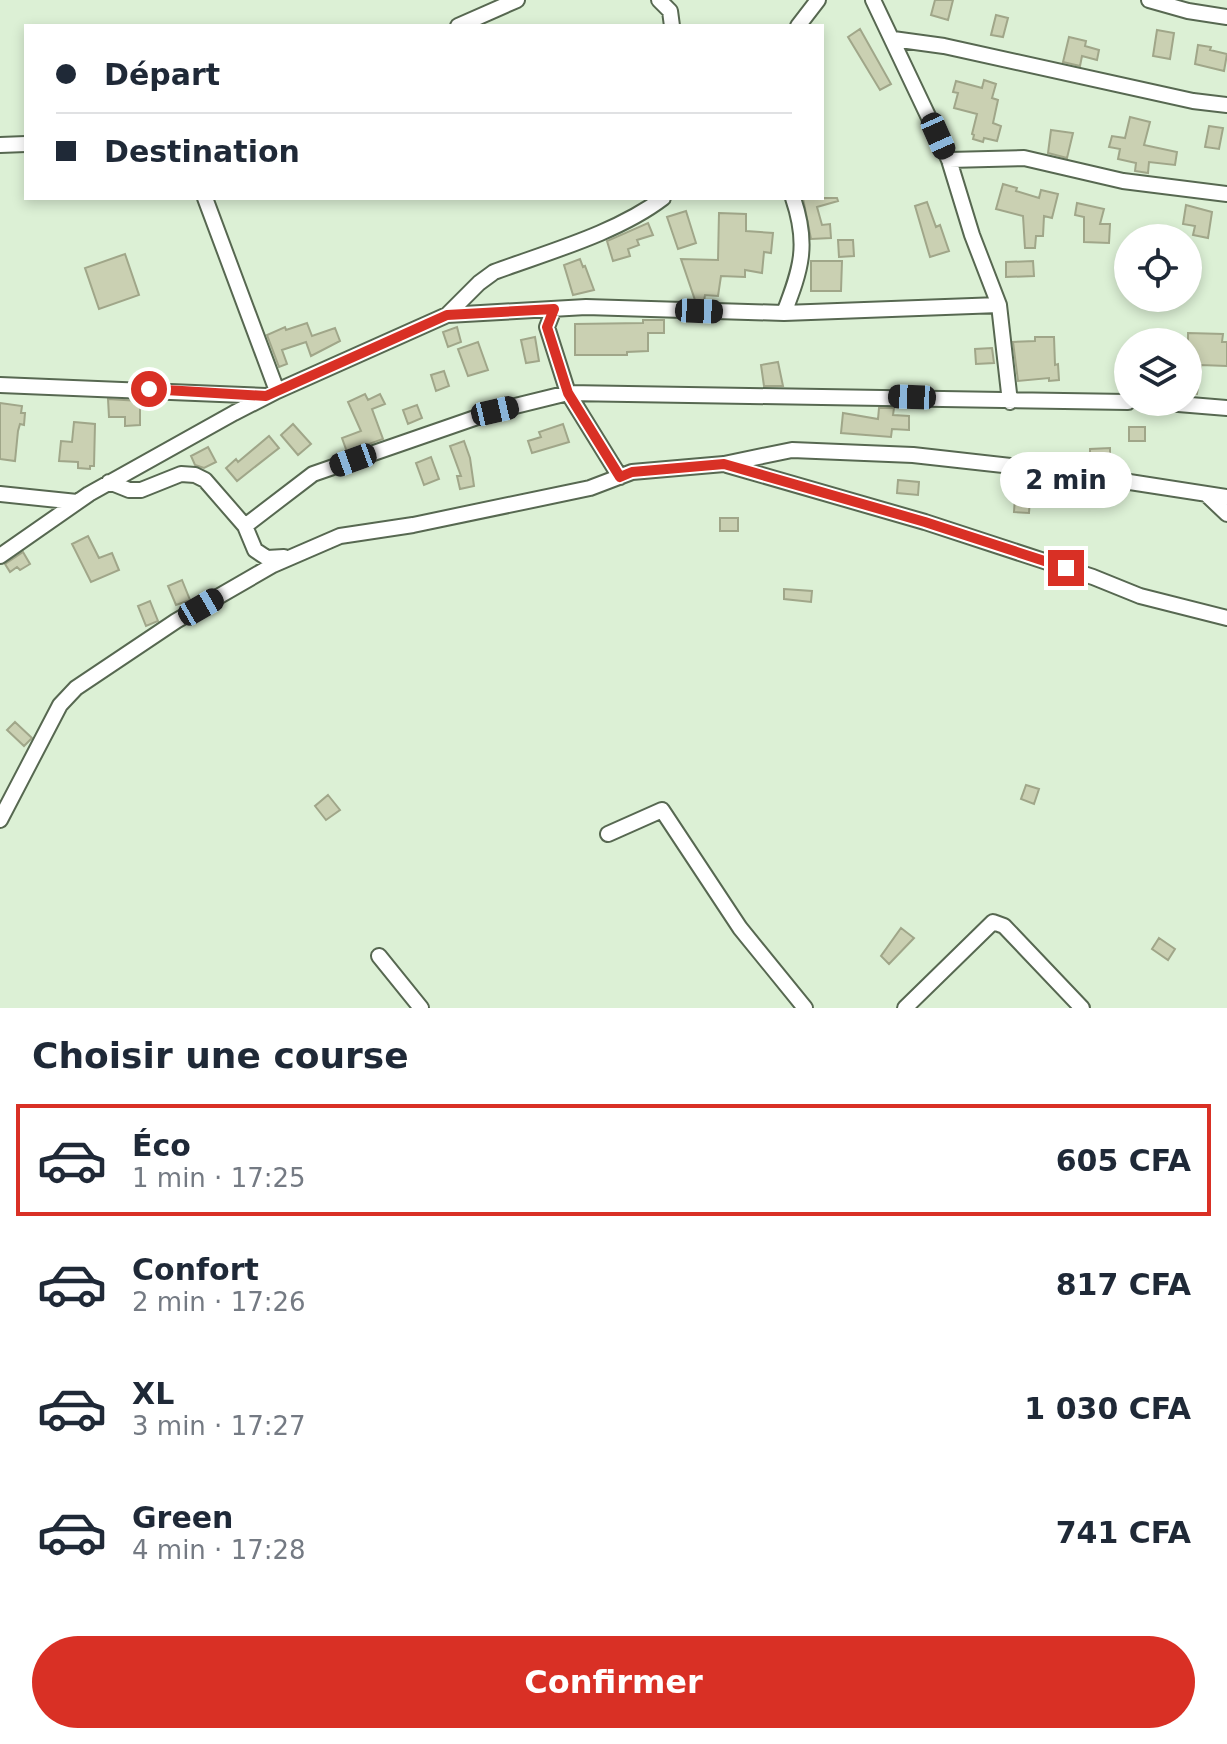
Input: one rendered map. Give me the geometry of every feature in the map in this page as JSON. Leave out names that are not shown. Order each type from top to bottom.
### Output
[{"type":"street","points":[[659,0],[670,11],[672,24]]},
{"type":"street","points":[[800,24],[818,0]]},
{"type":"street","points":[[873,0],[949,160],[972,235],[999,305],[1010,402]]},
{"type":"street","points":[[1149,0],[1188,11],[1227,17]]},
{"type":"street","points":[[462,24],[510,2]]},
{"type":"street","points":[[893,39],[944,46],[1193,101],[1227,105]]},
{"type":"street","points":[[0,145],[24,144]]},
{"type":"street","points":[[949,160],[1024,158],[1123,181],[1227,194]]},
{"type":"street","points":[[206,200],[272,393]]},
{"type":"street","points":[[447,315],[494,272],[612,227],[660,200]]},
{"type":"street","points":[[784,313],[803,255],[803,232],[794,200]]},
{"type":"street","points":[[0,556],[109,482],[272,393],[447,315],[554,309],[784,313],[999,305]]},
{"type":"street","points":[[554,309],[547,327],[568,393],[620,477]]},
{"type":"street","points":[[0,385],[272,393]]},
{"type":"street","points":[[245,526],[313,474],[495,411],[568,393],[1114,402]]},
{"type":"street","points":[[1202,406],[1227,408]]},
{"type":"street","points":[[1,816],[60,705],[76,688],[176,621],[289,557],[340,536],[413,525],[590,488],[632,472],[724,464],[792,450],[913,455],[1065,472],[1227,497]]},
{"type":"street","points":[[724,464],[939,527],[1093,577],[1140,596],[1227,618]]},
{"type":"street","points":[[109,482],[129,490],[141,490],[181,474],[195,475],[205,480],[245,526],[255,550],[267,558],[289,557]]},
{"type":"street","points":[[0,494],[77,502]]},
{"type":"street","points":[[1207,495],[1227,514]]},
{"type":"street","points":[[608,834],[662,810],[740,928],[805,1008]]},
{"type":"street","points":[[905,1008],[993,922],[1004,926],[1082,1008]]},
{"type":"street","points":[[379,956],[421,1008]]},
{"type":"building","points":[[935,0],[953,0],[948,20],[931,15]]},
{"type":"building","points":[[996,15],[1008,18],[1003,37],[991,35]]},
{"type":"building","points":[[860,29],[891,84],[880,90],[848,37]]},
{"type":"building","points":[[1157,30],[1174,33],[1170,59],[1153,56]]},
{"type":"building","points":[[1069,37],[1086,41],[1085,46],[1099,50],[1097,60],[1082,56],[1080,66],[1063,62]]},
{"type":"building","points":[[1198,45],[1227,54],[1224,71],[1195,64]]},
{"type":"building","points":[[984,80],[996,84],[992,98],[998,100],[993,123],[1001,126],[997,141],[973,139],[977,114],[954,108],[958,93],[953,92],[956,81],[982,88]]},
{"type":"building","points":[[1130,117],[1150,122],[1144,145],[1177,152],[1175,165],[1149,162],[1148,173],[1135,171],[1136,163],[1118,159],[1120,149],[1109,147],[1112,136],[1125,138]]},
{"type":"building","points":[[1209,126],[1223,128],[1219,149],[1205,147]]},
{"type":"building","points":[[1051,130],[1073,133],[1067,158],[1048,153]]},
{"type":"building","points":[[1003,184],[1039,198],[1041,190],[1058,194],[1052,218],[1044,216],[1043,236],[1036,236],[1035,248],[1025,248],[1023,216],[996,209]]},
{"type":"building","points":[[837,198],[838,201],[817,207],[822,225],[830,224],[831,238],[811,239],[803,200]]},
{"type":"building","points":[[927,202],[936,227],[940,225],[949,251],[930,257],[915,206]]},
{"type":"building","points":[[1077,203],[1104,209],[1100,224],[1110,224],[1109,243],[1084,242],[1084,217],[1075,215]]},
{"type":"building","points":[[1186,205],[1212,212],[1208,238],[1202,237],[1202,224],[1183,224]]},
{"type":"building","points":[[686,211],[696,243],[678,249],[667,217]]},
{"type":"building","points":[[719,213],[746,214],[746,231],[773,233],[771,253],[764,252],[762,273],[745,270],[745,277],[721,276],[718,296],[705,295],[704,301],[695,300],[681,259],[718,260]]},
{"type":"building","points":[[648,223],[653,235],[637,240],[639,245],[628,249],[630,256],[613,261],[607,241]]},
{"type":"building","points":[[838,240],[853,240],[854,256],[839,257]]},
{"type":"building","points":[[125,254],[139,295],[99,309],[85,268]]},
{"type":"building","points":[[580,259],[594,290],[573,295],[564,265]]},
{"type":"building","points":[[811,261],[842,261],[841,291],[811,291]]},
{"type":"building","points":[[1033,261],[1034,276],[1006,277],[1006,262]]},
{"type":"building","points":[[643,320],[664,320],[664,333],[648,333],[648,351],[627,352],[627,355],[575,355],[575,324],[643,323]]},
{"type":"building","points":[[307,323],[312,336],[335,328],[340,341],[311,356],[306,342],[282,350],[287,364],[279,367],[267,335],[285,327],[286,330]]},
{"type":"building","points":[[457,327],[461,342],[448,347],[443,332]]},
{"type":"building","points":[[1202,333],[1223,334],[1222,342],[1227,342],[1227,366],[1202,365]]},
{"type":"building","points":[[535,337],[539,361],[526,363],[521,340]]},
{"type":"building","points":[[1035,337],[1054,337],[1059,380],[1018,381],[1013,342],[1035,341]]},
{"type":"building","points":[[478,342],[488,370],[468,376],[458,349]]},
{"type":"building","points":[[992,348],[994,363],[976,364],[975,349]]},
{"type":"building","points":[[778,362],[783,386],[764,386],[761,365]]},
{"type":"building","points":[[444,371],[449,386],[436,391],[431,375]]},
{"type":"building","points":[[365,394],[368,400],[380,394],[385,404],[372,409],[383,439],[347,452],[342,438],[361,431],[348,402]]},
{"type":"building","points":[[108,399],[140,401],[140,425],[125,426],[125,417],[109,417]]},
{"type":"building","points":[[0,403],[22,406],[21,413],[25,413],[24,425],[20,424],[18,431],[15,461],[0,459]]},
{"type":"building","points":[[417,405],[422,418],[408,424],[403,410]]},
{"type":"building","points":[[879,408],[894,408],[893,415],[909,416],[909,430],[892,429],[891,437],[841,433],[843,413],[878,419]]},
{"type":"building","points":[[74,422],[95,424],[94,466],[90,469],[78,468],[78,462],[59,461],[61,441],[72,442]]},
{"type":"building","points":[[293,424],[311,444],[298,455],[281,435]]},
{"type":"building","points":[[563,424],[569,442],[532,453],[528,441],[541,437],[539,432]]},
{"type":"building","points":[[1129,427],[1145,427],[1145,441],[1129,441]]},
{"type":"building","points":[[269,436],[279,448],[237,481],[226,468]]},
{"type":"building","points":[[464,441],[474,486],[460,489],[457,476],[461,476],[450,446]]},
{"type":"building","points":[[208,447],[216,462],[204,468],[195,465],[191,456]]},
{"type":"building","points":[[1110,448],[1110,462],[1090,463],[1090,449]]},
{"type":"building","points":[[431,457],[439,479],[424,485],[416,463]]},
{"type":"building","points":[[898,480],[919,482],[918,495],[897,493]]},
{"type":"building","points":[[1015,497],[1030,498],[1029,513],[1014,512]]},
{"type":"building","points":[[720,518],[738,518],[738,531],[720,531]]},
{"type":"building","points":[[88,536],[99,558],[112,553],[119,570],[91,582],[72,544]]},
{"type":"building","points":[[23,552],[30,564],[10,572],[5,564]]},
{"type":"building","points":[[182,580],[190,600],[176,605],[168,586]]},
{"type":"building","points":[[784,589],[812,591],[811,602],[784,599]]},
{"type":"building","points":[[150,601],[158,621],[146,626],[138,606]]},
{"type":"building","points":[[15,722],[32,738],[24,746],[7,730]]},
{"type":"building","points":[[1026,785],[1039,789],[1034,804],[1021,799]]},
{"type":"building","points":[[328,795],[340,810],[326,820],[315,806]]},
{"type":"building","points":[[901,928],[914,938],[889,964],[881,956]]},
{"type":"building","points":[[1159,938],[1175,949],[1168,960],[1152,949]]},
{"type":"route","points":[[149,389],[266,396],[447,315],[554,309],[547,327],[568,393],[620,477],[632,472],[724,464],[925,522],[1066,568]]}]
